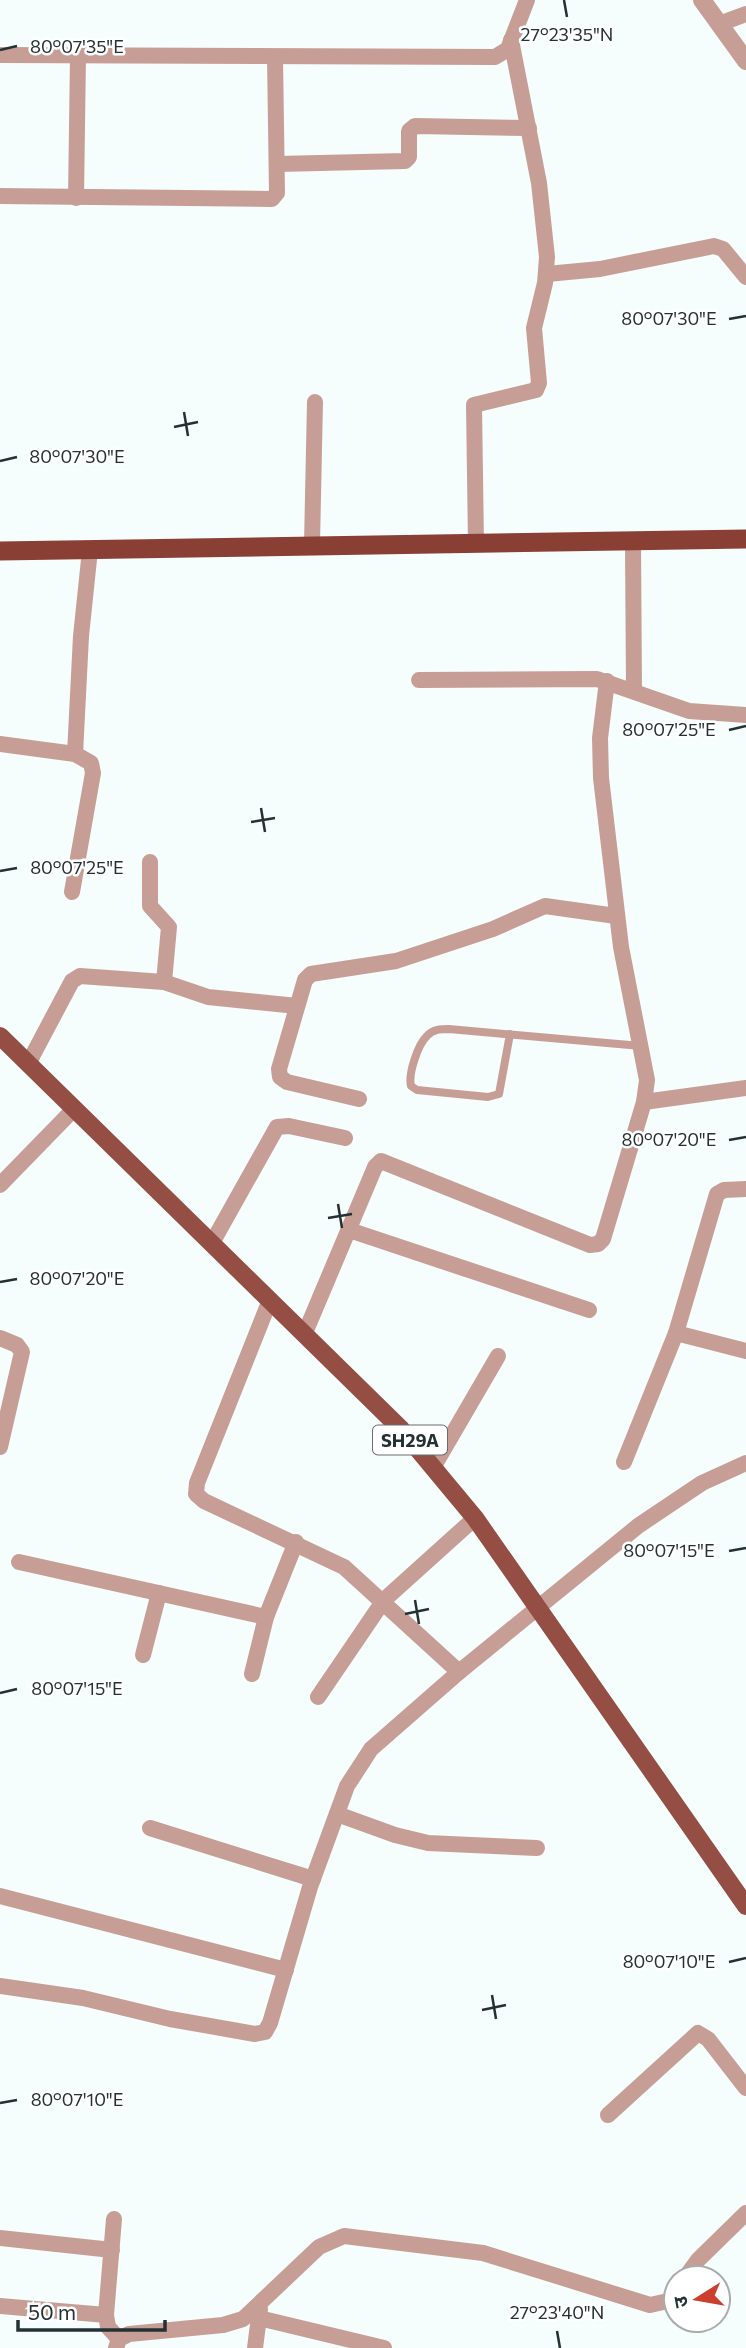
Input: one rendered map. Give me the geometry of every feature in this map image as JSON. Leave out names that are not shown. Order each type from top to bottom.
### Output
[{"type":"highway","points":[[0,551],[746,539]]},
{"type":"main road","name":"SH29A","points":[[0,1037],[305,1333],[433,1466],[475,1518],[746,1906]]},
{"type":"street","points":[[0,55],[495,57],[505,53],[527,0]]},
{"type":"street","points":[[702,0],[746,61]]},
{"type":"street","points":[[719,24],[746,15]]},
{"type":"street","points":[[475,544],[474,405],[537,390],[534,328],[547,274],[539,183],[512,40]]},
{"type":"street","points":[[76,198],[78,56]]},
{"type":"street","points":[[0,196],[269,200],[277,193],[275,58]]},
{"type":"street","points":[[277,164],[405,161],[409,157],[409,131],[415,126],[529,128]]},
{"type":"street","points":[[547,274],[600,270],[714,246],[723,249],[746,277]]},
{"type":"street","points":[[312,544],[315,402]]},
{"type":"street","points":[[633,542],[634,690]]},
{"type":"street","points":[[75,754],[81,636],[90,550]]},
{"type":"street","points":[[419,680],[607,681],[689,711],[746,715]]},
{"type":"street","points":[[305,1333],[375,1167],[384,1161],[590,1245],[598,1244],[603,1239],[644,1102],[647,1080],[616,916],[599,760],[607,681]]},
{"type":"street","points":[[0,744],[75,754],[88,760],[93,773],[72,891]]},
{"type":"street","points":[[150,862],[150,906],[169,927],[164,982]]},
{"type":"street","points":[[359,1099],[287,1082],[280,1077],[279,1069],[297,1006],[311,974],[396,961],[493,929],[540,907],[616,916]]},
{"type":"street","points":[[28,1064],[69,986],[78,977],[164,982],[208,997],[297,1006]]},
{"type":"street","points":[[644,1102],[746,1088]]},
{"type":"street","points":[[0,1185],[74,1110]]},
{"type":"street","points":[[212,1243],[277,1127],[289,1126],[345,1138]]},
{"type":"street","points":[[624,1462],[676,1334],[717,1194],[724,1190],[746,1189]]},
{"type":"street","points":[[349,1230],[589,1310]]},
{"type":"street","points":[[270,1300],[196,1489],[199,1498],[344,1567],[384,1600],[459,1672]]},
{"type":"street","points":[[676,1334],[746,1351]]},
{"type":"street","points":[[0,1338],[17,1345],[22,1352],[0,1447]]},
{"type":"street","points":[[433,1466],[498,1356]]},
{"type":"street","points":[[0,1986],[83,1998],[170,2019],[255,2034],[268,2029],[313,1879],[351,1778],[370,1749],[459,1672],[638,1526],[702,1483],[746,1463]]},
{"type":"street","points":[[318,1698],[384,1600],[475,1518]]},
{"type":"street","points":[[252,1674],[266,1617],[296,1542]]},
{"type":"street","points":[[19,1562],[266,1617]]},
{"type":"street","points":[[143,1655],[159,1593]]},
{"type":"street","points":[[337,1814],[395,1835],[428,1843],[537,1848]]},
{"type":"street","points":[[150,1828],[313,1879]]},
{"type":"street","points":[[0,1896],[286,1970]]},
{"type":"street","points":[[608,2115],[698,2034],[706,2036],[746,2088]]},
{"type":"street","points":[[695,2264],[746,2213]]},
{"type":"street","points":[[114,2219],[106,2315],[108,2327],[118,2344],[129,2334],[234,2323],[260,2311],[319,2247],[336,2238],[432,2246],[505,2260],[650,2305],[662,2302]]},
{"type":"street","points":[[0,2238],[112,2250]]},
{"type":"street","points":[[0,2306],[106,2315]]},
{"type":"street","points":[[255,2348],[260,2311]]},
{"type":"street","points":[[260,2311],[384,2348]]},
{"type":"lane","points":[[510,1034],[499,1094],[480,1097],[417,1090],[411,1086],[410,1077],[424,1040],[431,1032],[449,1028],[641,1046]]}]
